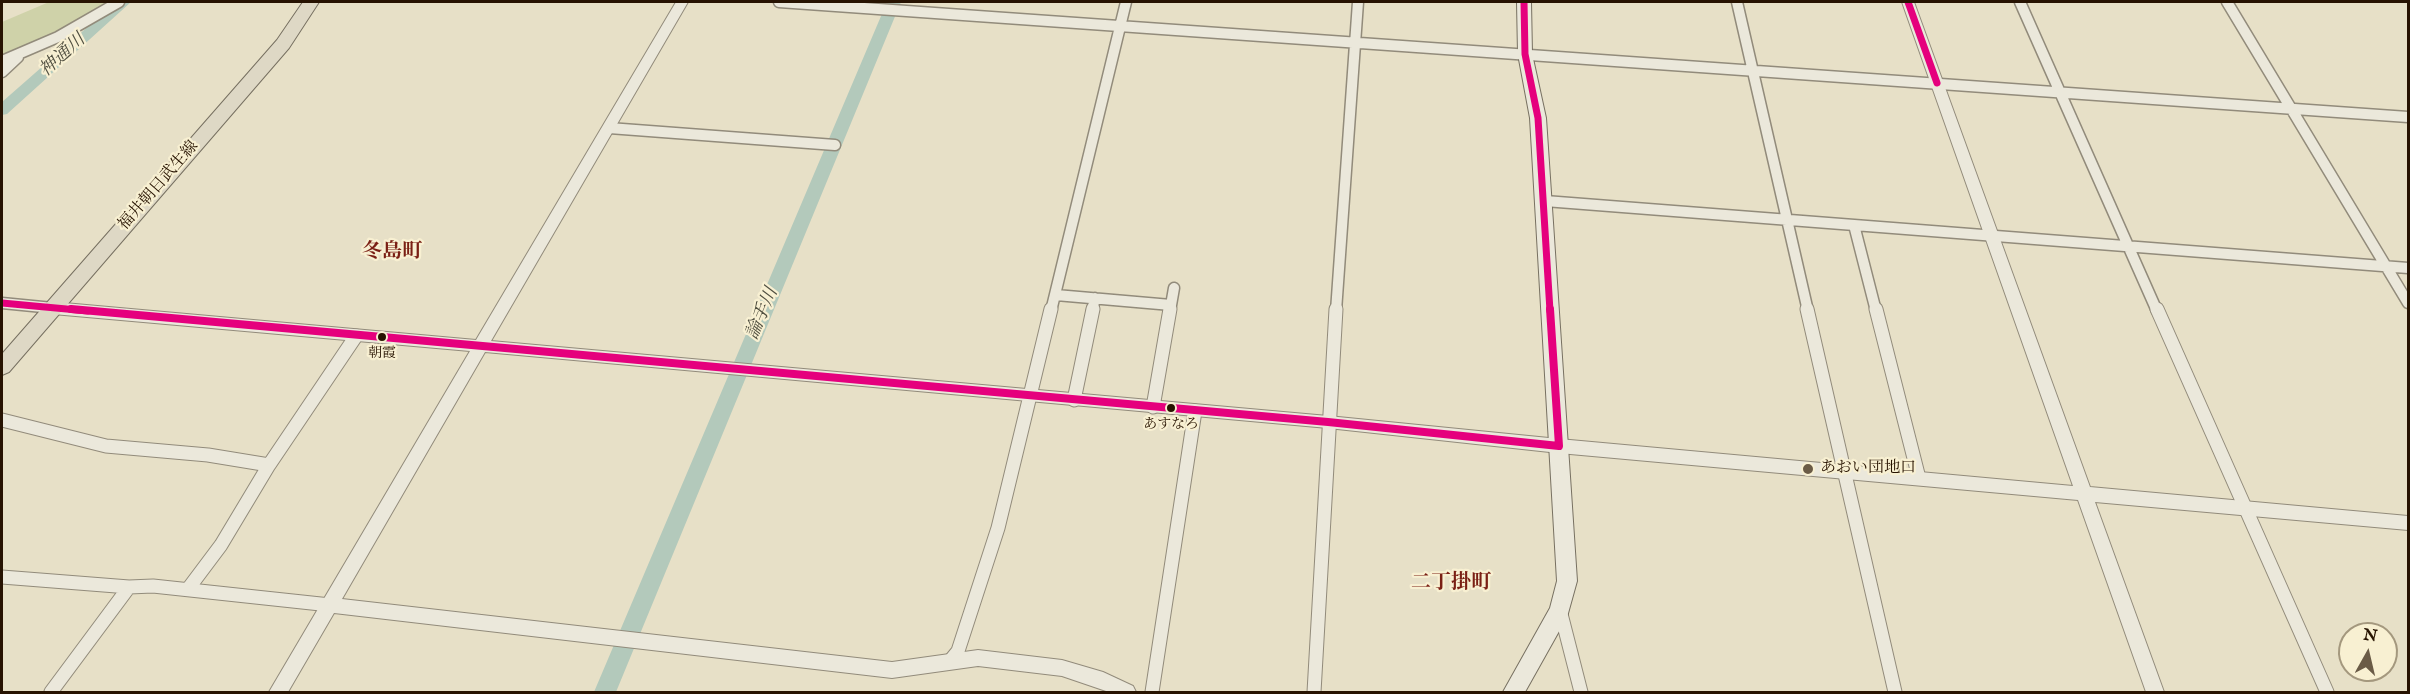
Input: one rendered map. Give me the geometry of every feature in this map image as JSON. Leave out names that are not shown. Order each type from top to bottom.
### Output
[{"type":"main road","name":"福井朝日武生線","points":[[2,367],[283,44],[302,19],[311,2]]},
{"type":"main road","points":[[1514,693],[1560,610],[1568,581],[1558,446],[1545,201],[1538,118],[1525,54],[1524,2]]},
{"type":"street","points":[[2,61],[58,37],[119,2]]},
{"type":"street","points":[[278,693],[682,2]]},
{"type":"street","points":[[779,2],[2409,117]]},
{"type":"street","points":[[949,662],[958,651],[998,528],[1126,2]]},
{"type":"street","points":[[1314,693],[1328,422],[1358,2]]},
{"type":"street","points":[[1737,2],[1895,693]]},
{"type":"street","points":[[1908,2],[2155,693]]},
{"type":"street","points":[[2020,2],[2327,693]]},
{"type":"street","points":[[2227,2],[2409,303]]},
{"type":"street","points":[[2,72],[24,52]]},
{"type":"street","points":[[609,128],[833,145]]},
{"type":"street","points":[[1545,201],[2409,268]]},
{"type":"street","points":[[1854,225],[1919,478]]},
{"type":"street","points":[[1153,407],[1174,288]]},
{"type":"street","points":[[1056,295],[1171,305]]},
{"type":"street","points":[[1074,400],[1095,298]]},
{"type":"street","points":[[2,303],[479,348],[1328,422],[1558,446],[2409,523]]},
{"type":"street","points":[[188,589],[221,545],[269,465],[356,336]]},
{"type":"street","points":[[1152,693],[1196,411]]},
{"type":"street","points":[[2,420],[106,446],[208,456],[269,465]]},
{"type":"street","points":[[2,578],[188,589],[892,670],[978,658],[1062,668],[1097,678],[1126,693]]},
{"type":"street","points":[[51,693],[114,610],[129,586]]},
{"type":"street","points":[[1560,610],[1581,693]]},
{"type":"green space","points":[[49,2],[109,2],[99,11],[57,33],[2,55],[2,22]]},
{"type":"waterway","name":"神通川","points":[[2,110],[124,2]]},
{"type":"waterway","name":"論手川","points":[[605,692],[894,2]]},
{"type":"transit line","points":[[2,303],[1328,422],[1559,446],[1538,118],[1525,54],[1524,2]]},
{"type":"transit line","points":[[1908,2],[1937,83]]},
{"type":"place","name":"朝霞","points":[[382,337]]},
{"type":"place","name":"あすなろ","points":[[1171,408]]},
{"type":"place","name":"あおい団地口","points":[[1808,469]]},
{"type":"district","name":"冬島町","points":[[392,253]]},
{"type":"district","name":"二丁掛町","points":[[1451,584]]}]
